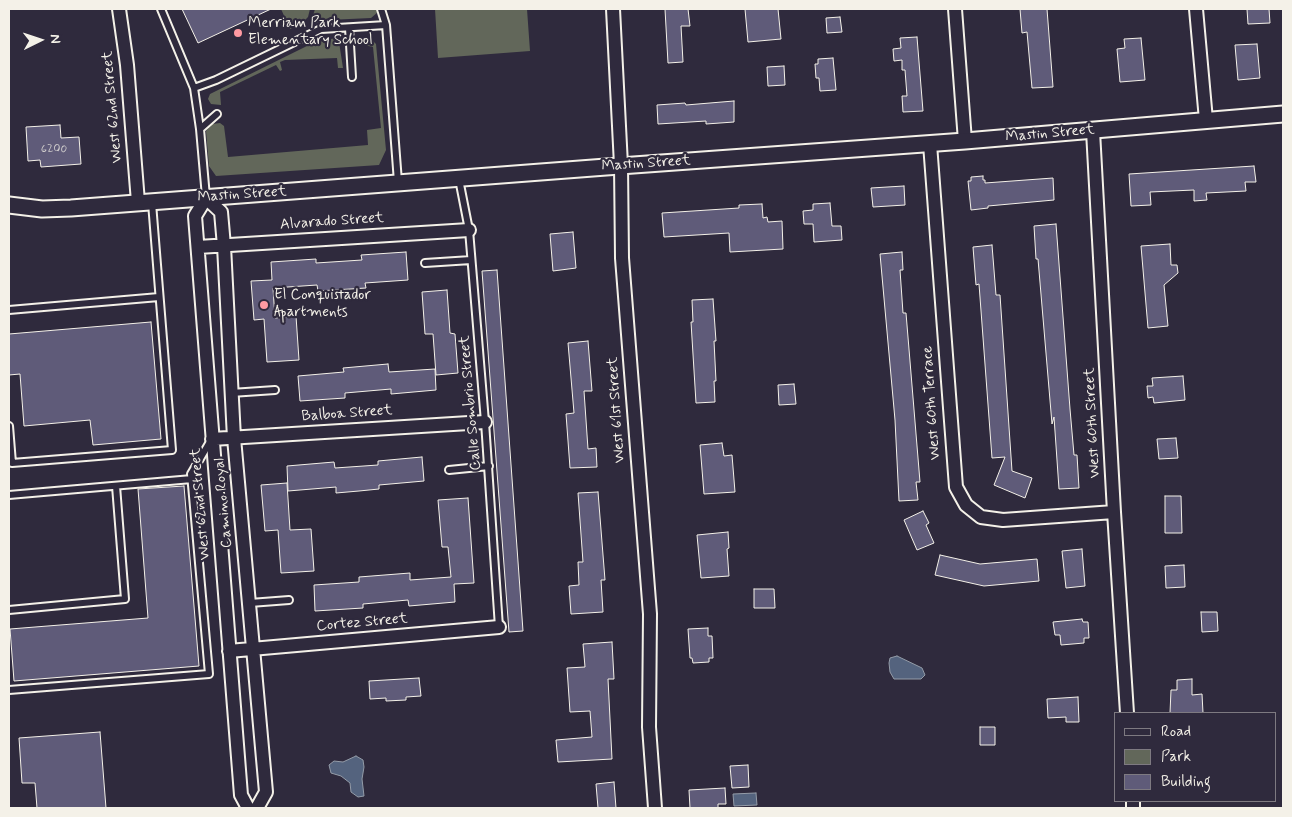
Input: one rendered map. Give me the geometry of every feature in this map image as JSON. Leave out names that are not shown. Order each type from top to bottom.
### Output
[{"type":"street","name":"West 62nd Street","points":[[119,9],[145,202]]},
{"type":"street","name":"West 61st Street","points":[[613,9],[621,166],[622,258],[650,614],[649,727],[655,808]]},
{"type":"street","points":[[955,9],[965,141]]},
{"type":"street","points":[[1196,9],[1206,120]]},
{"type":"street","name":"Mastin Street","points":[[9,205],[42,209],[206,198],[398,182],[930,144],[1283,114]]},
{"type":"street","name":"West 60th Street","points":[[1093,131],[1127,712]]},
{"type":"street","name":"West 60th Terrace","points":[[930,144],[956,488],[966,505],[981,517],[1003,520],[1114,512]]},
{"type":"street","name":"West 62nd Street","points":[[206,198],[195,216],[241,796],[248,808]]},
{"type":"street","name":"Camino Royal","points":[[206,198],[221,212],[224,246],[234,438],[266,792],[257,808]]},
{"type":"street","name":"Alvarado Street","points":[[198,247],[469,230]]},
{"type":"street","name":"Balboa Street","points":[[212,439],[485,422]]},
{"type":"street","name":"Cortez Street","points":[[229,651],[499,627]]},
{"type":"lane","points":[[161,9],[194,88],[200,129],[206,198]]},
{"type":"lane","points":[[383,9],[386,25],[398,182]]},
{"type":"lane","points":[[194,88],[216,80],[321,30],[386,25]]},
{"type":"lane","points":[[349,28],[352,78]]},
{"type":"lane","points":[[200,129],[217,114]]},
{"type":"lane","name":"Calle Sombrio Street","points":[[459,178],[469,230],[499,627]]},
{"type":"lane","points":[[9,426],[12,463],[172,450],[159,297],[145,202]]},
{"type":"lane","points":[[425,263],[471,260]]},
{"type":"lane","points":[[9,310],[159,297]]},
{"type":"lane","points":[[231,393],[275,390]]},
{"type":"lane","points":[[9,690],[209,674],[191,474],[212,439]]},
{"type":"lane","points":[[449,470],[488,466]]},
{"type":"lane","points":[[9,495],[192,479]]},
{"type":"lane","points":[[9,610],[125,600],[116,486]]},
{"type":"lane","points":[[250,603],[288,600]]},
{"type":"green space","points":[[281,9],[310,9],[308,17],[301,24],[290,29]]},
{"type":"green space","points":[[315,9],[377,9],[378,12],[371,18],[328,20],[310,25]]},
{"type":"green space","points":[[435,9],[527,9],[530,51],[438,58]]},
{"type":"green space","points":[[362,37],[370,38],[376,44],[386,150],[379,165],[216,176],[209,166],[206,131],[212,124],[220,123],[224,126],[228,157],[368,145],[367,130],[381,128],[373,47],[359,44]]},
{"type":"green space","points":[[335,38],[339,42],[343,68],[338,68],[337,58],[285,60],[280,62],[282,70],[280,71],[276,65],[220,92],[221,105],[211,104],[208,99],[210,94],[311,44]]},
{"type":"water","points":[[897,656],[922,668],[925,675],[921,679],[894,679],[890,672],[889,663],[890,658]]},
{"type":"water","points":[[356,756],[363,760],[364,767],[362,779],[364,796],[358,797],[351,792],[350,783],[341,776],[331,773],[329,765],[334,761],[343,762]]},
{"type":"water","points":[[756,793],[757,805],[734,806],[733,794]]},
{"type":"building","name":"Merriam Park Elementary School","points":[[182,9],[271,9],[198,43]]},
{"type":"building","points":[[665,9],[688,9],[690,26],[681,26],[683,62],[668,63]]},
{"type":"building","points":[[745,9],[778,9],[781,39],[748,42]]},
{"type":"building","points":[[1020,9],[1047,9],[1053,87],[1032,88],[1027,32],[1022,33]]},
{"type":"building","points":[[1247,9],[1269,9],[1270,23],[1248,24]]},
{"type":"building","points":[[840,17],[842,32],[827,33],[826,18]]},
{"type":"building","points":[[917,37],[923,111],[903,112],[902,96],[907,96],[905,70],[902,70],[902,60],[894,61],[893,49],[901,48],[900,38]]},
{"type":"building","points":[[1141,38],[1145,80],[1120,82],[1117,49],[1125,48],[1124,39]]},
{"type":"building","points":[[1257,44],[1260,78],[1238,80],[1235,45]]},
{"type":"building","points":[[833,58],[836,90],[820,91],[819,78],[816,78],[815,64],[818,64],[818,59]]},
{"type":"building","points":[[784,66],[785,85],[768,86],[767,67]]},
{"type":"building","points":[[734,101],[734,122],[706,124],[706,121],[658,124],[657,105],[685,103],[686,105]]},
{"type":"building","points":[[60,125],[61,138],[79,137],[81,164],[41,167],[40,160],[28,161],[26,127]]},
{"type":"building","points":[[1254,166],[1256,182],[1245,182],[1246,191],[1206,193],[1207,200],[1194,201],[1194,190],[1150,192],[1151,205],[1131,206],[1129,174]]},
{"type":"building","points":[[983,176],[985,183],[1053,178],[1054,200],[988,206],[988,208],[971,210],[968,181],[971,181],[971,177]]},
{"type":"building","points":[[904,186],[905,205],[873,207],[871,188]]},
{"type":"building","points":[[830,203],[832,226],[841,226],[842,240],[814,242],[813,224],[804,224],[803,211],[813,210],[813,204]]},
{"type":"building","points":[[762,204],[763,218],[767,217],[768,222],[782,221],[783,249],[730,252],[729,233],[664,237],[662,213],[739,208],[739,205]]},
{"type":"building","points":[[1056,224],[1074,455],[1077,455],[1079,488],[1059,489],[1054,417],[1052,424],[1034,226]]},
{"type":"building","points":[[573,232],[576,268],[553,271],[550,234]]},
{"type":"building","points":[[1170,244],[1171,265],[1177,265],[1178,273],[1164,285],[1168,326],[1148,328],[1141,246]]},
{"type":"building","points":[[992,245],[996,295],[1000,295],[1012,471],[1032,478],[1025,498],[994,485],[1005,457],[992,458],[979,284],[976,285],[973,247]]},
{"type":"building","name":"El Conquistador Apartments","points":[[406,252],[408,280],[365,283],[366,288],[318,291],[317,285],[273,288],[275,318],[296,316],[299,360],[267,362],[264,319],[254,320],[251,281],[272,280],[271,262],[316,259],[316,263],[362,260],[361,255]]},
{"type":"building","points":[[902,252],[903,270],[900,270],[903,313],[906,313],[920,482],[916,482],[918,500],[899,501],[895,420],[880,254]]},
{"type":"building","points":[[497,270],[523,631],[509,632],[482,271]]},
{"type":"building","points":[[447,290],[450,333],[455,334],[458,373],[436,375],[433,334],[425,334],[422,292]]},
{"type":"building","points":[[713,299],[716,341],[714,341],[715,402],[696,403],[691,322],[693,322],[692,300]]},
{"type":"building","points":[[151,322],[161,439],[93,445],[90,420],[24,426],[20,374],[9,375],[9,334]]},
{"type":"building","points":[[588,341],[592,391],[584,391],[588,449],[596,448],[597,467],[570,468],[566,414],[574,413],[568,343]]},
{"type":"building","name":"El Conquistador Apartments","points":[[388,364],[389,372],[435,369],[436,390],[391,394],[391,389],[345,393],[345,398],[300,401],[298,376],[344,372],[343,368]]},
{"type":"building","points":[[1183,376],[1185,400],[1154,403],[1153,397],[1148,398],[1147,386],[1153,386],[1152,378]]},
{"type":"building","points":[[794,384],[796,404],[779,405],[778,385]]},
{"type":"building","points":[[1176,438],[1178,458],[1159,459],[1157,439]]},
{"type":"building","points":[[722,443],[724,456],[732,455],[735,492],[704,494],[700,445]]},
{"type":"building","points":[[422,457],[424,481],[379,485],[379,489],[336,493],[336,487],[288,491],[287,466],[334,462],[335,468],[378,465],[378,461]]},
{"type":"building","points":[[287,483],[290,530],[311,529],[314,571],[281,573],[278,530],[265,531],[261,485]]},
{"type":"building","points":[[184,486],[199,666],[14,681],[10,629],[148,618],[138,489]]},
{"type":"building","points":[[598,492],[605,580],[601,580],[603,612],[571,614],[569,586],[579,585],[578,562],[583,562],[578,493]]},
{"type":"building","points":[[1165,496],[1181,496],[1182,533],[1165,533]]},
{"type":"building","points":[[468,498],[474,583],[454,584],[455,602],[409,606],[408,600],[363,604],[363,608],[315,611],[314,585],[359,582],[359,577],[410,573],[410,580],[451,577],[448,547],[442,547],[438,500]]},
{"type":"building","points":[[923,511],[929,523],[926,525],[934,543],[917,550],[904,520]]},
{"type":"building","points":[[728,532],[729,576],[701,578],[697,535]]},
{"type":"building","points":[[1082,549],[1085,586],[1066,588],[1062,551]]},
{"type":"building","points":[[940,555],[980,564],[1037,559],[1039,581],[984,586],[935,575]]},
{"type":"building","points":[[1184,565],[1185,587],[1166,588],[1165,566]]},
{"type":"building","points":[[754,589],[774,589],[775,608],[754,608]]},
{"type":"building","points":[[1201,612],[1217,612],[1218,631],[1202,632]]},
{"type":"building","points":[[1082,619],[1083,622],[1088,622],[1089,638],[1084,638],[1084,643],[1061,645],[1060,635],[1055,635],[1053,622]]},
{"type":"building","points":[[708,628],[708,636],[712,636],[713,658],[709,658],[709,662],[693,663],[692,658],[690,658],[688,629]]},
{"type":"building","points":[[612,642],[614,679],[608,679],[612,759],[558,762],[556,740],[592,737],[590,711],[570,712],[567,668],[585,667],[583,644]]},
{"type":"building","points":[[419,678],[421,696],[406,697],[406,700],[386,701],[386,698],[370,699],[369,681]]},
{"type":"building","points":[[1192,679],[1192,695],[1202,694],[1203,712],[1170,712],[1171,690],[1177,690],[1177,680]]},
{"type":"building","points":[[1078,697],[1079,722],[1066,722],[1066,717],[1048,718],[1047,699]]},
{"type":"building","points":[[980,727],[995,727],[995,745],[980,745]]},
{"type":"building","points":[[100,732],[106,808],[37,808],[35,783],[22,783],[19,738]]},
{"type":"building","points":[[748,765],[749,787],[732,788],[730,766]]},
{"type":"building","points":[[614,782],[616,808],[598,808],[596,784]]},
{"type":"building","points":[[725,788],[726,804],[718,804],[718,808],[690,808],[689,790]]},
{"type":"place","name":"Merriam Park Elementary School","points":[[238,33]]},
{"type":"place","name":"El Conquistador Apartments","points":[[264,305]]}]
